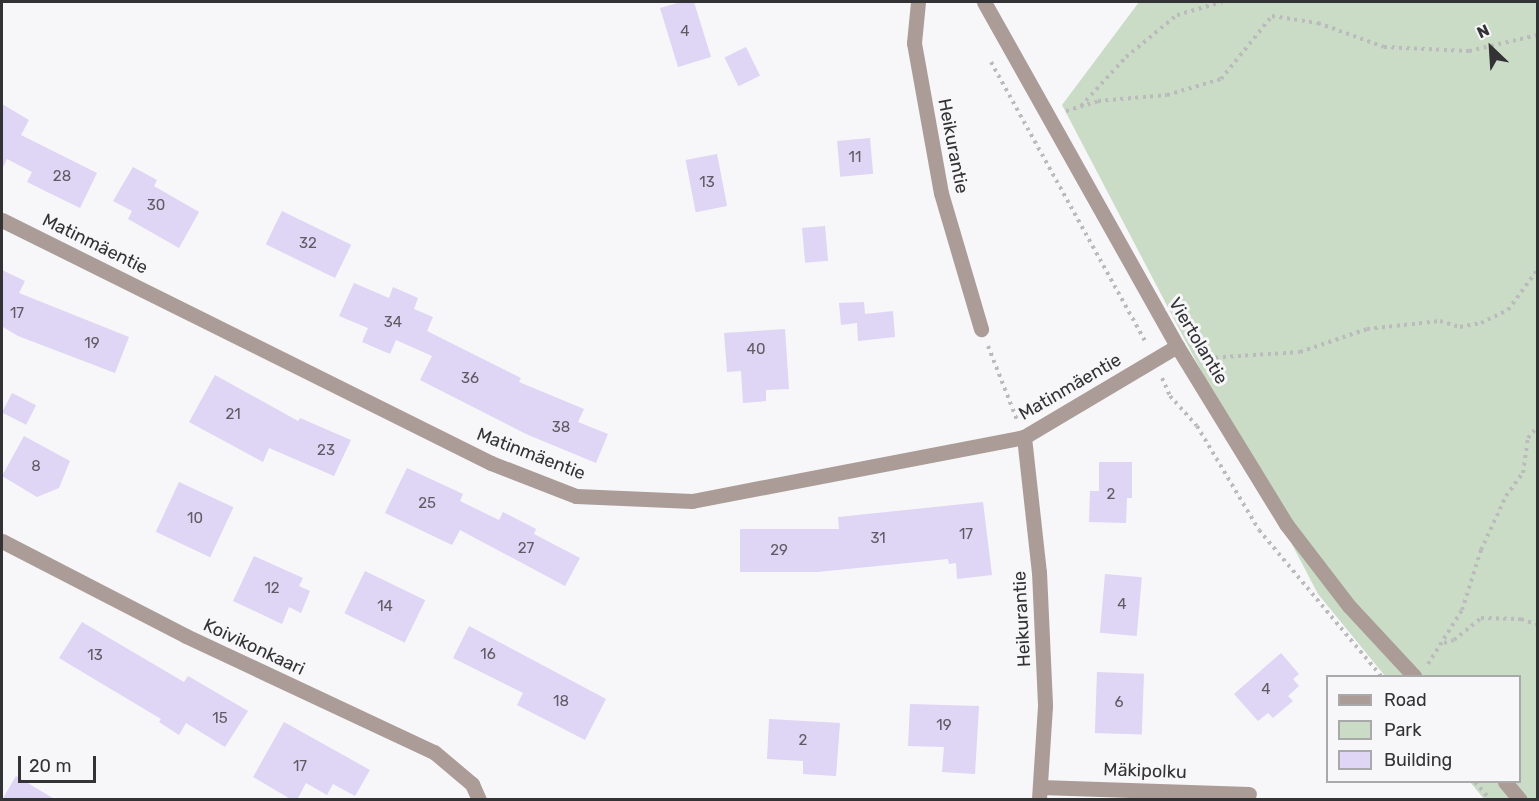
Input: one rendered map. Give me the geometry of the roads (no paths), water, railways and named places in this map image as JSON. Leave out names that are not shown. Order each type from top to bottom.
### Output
[{"type":"street","name":"Heikurantie","points":[[918,2],[914,43],[941,193],[981,329]]},
{"type":"street","name":"Viertolantie","points":[[984,2],[1186,362],[1286,525],[1349,606],[1412,675]]},
{"type":"street","name":"Matinmäentie","points":[[2,220],[491,463],[576,496],[692,501],[1024,437],[1177,346]]},
{"type":"street","name":"Heikurantie","points":[[1024,437],[1039,572],[1045,706],[1040,793]]},
{"type":"street","name":"Koivikonkaari","points":[[2,541],[186,636],[434,752],[472,784],[479,800]]},
{"type":"street","points":[[1506,783],[1520,800]]},
{"type":"street","name":"Mäkipolku","points":[[1040,793],[1249,794]]}]
